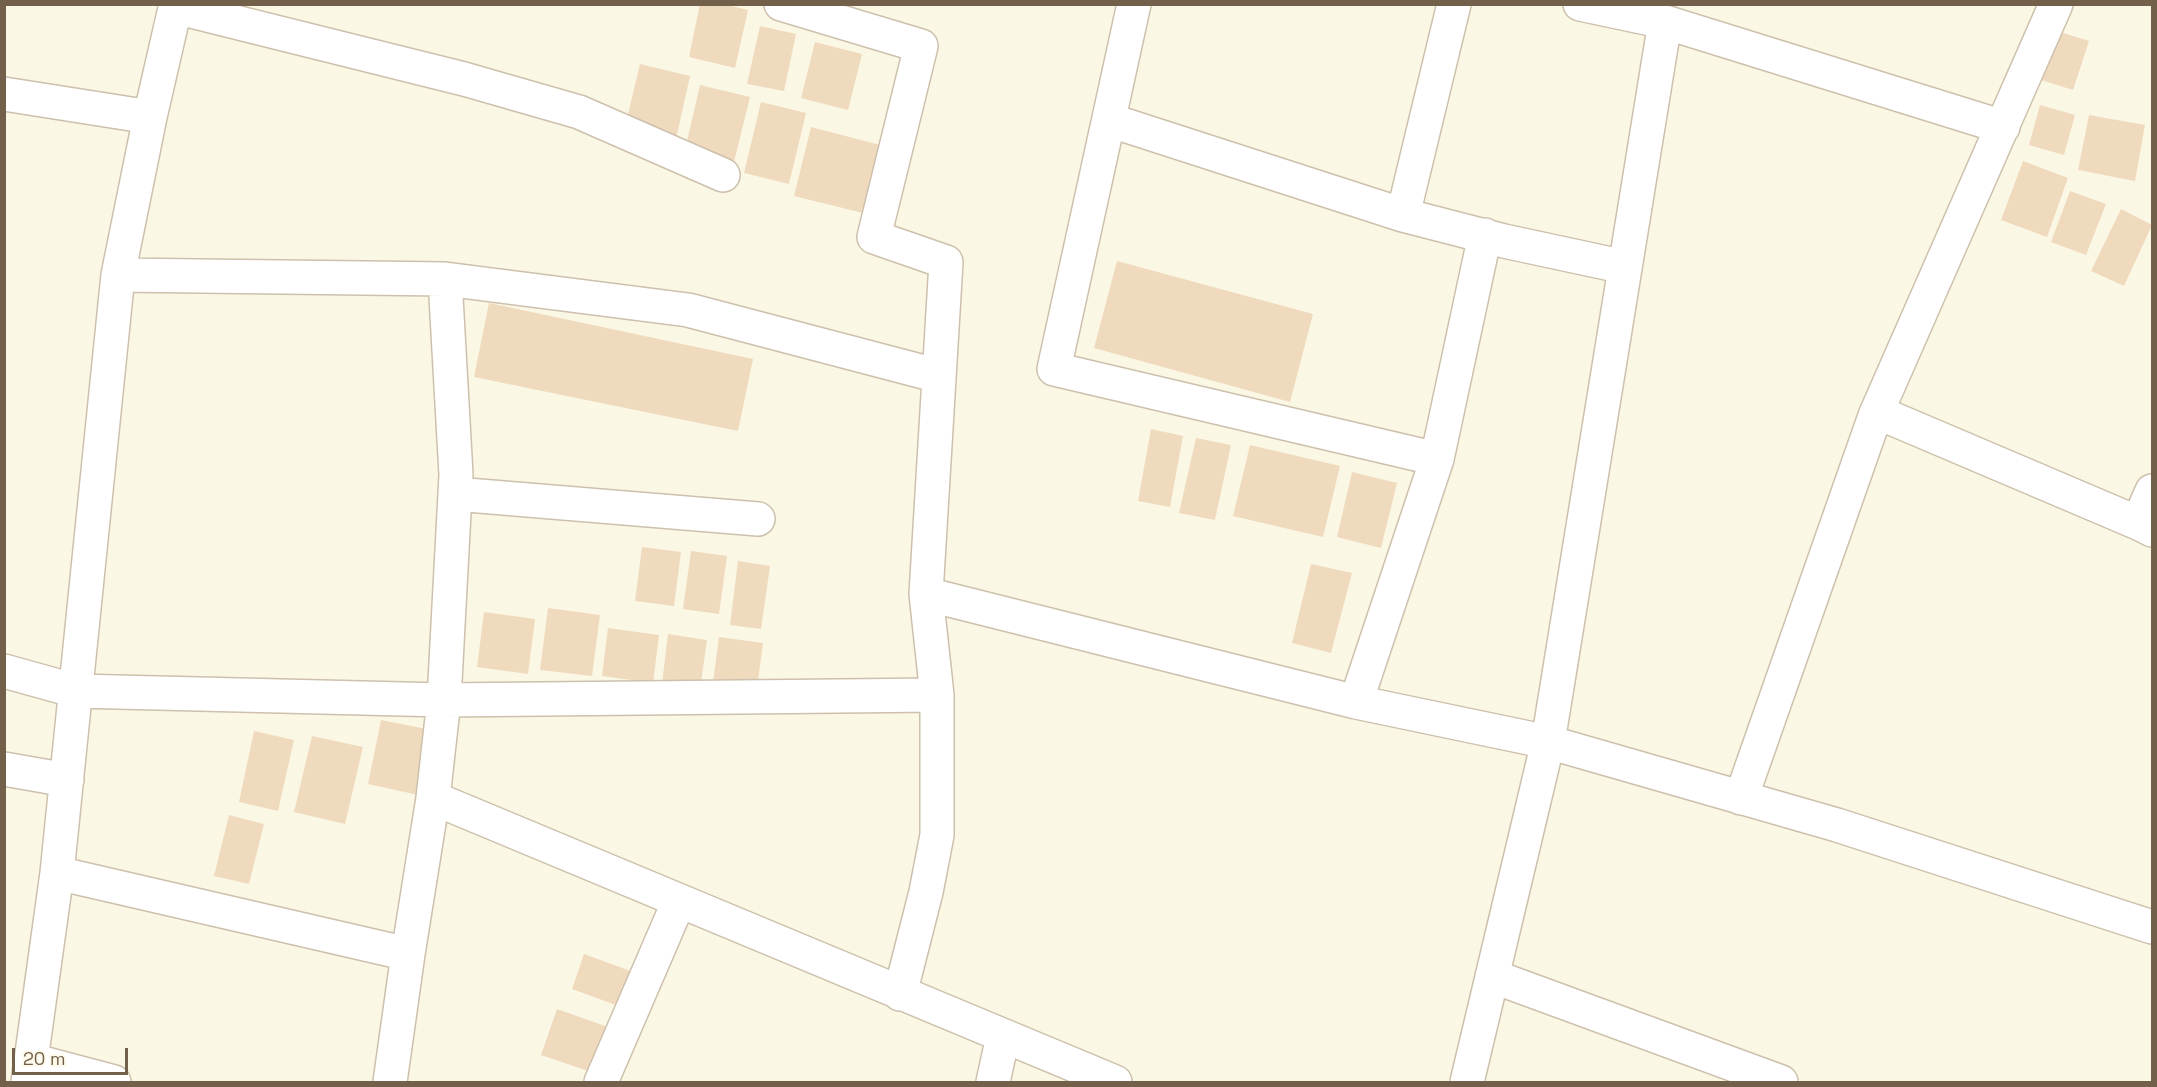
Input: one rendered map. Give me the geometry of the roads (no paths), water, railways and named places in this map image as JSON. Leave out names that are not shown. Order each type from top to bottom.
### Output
[{"type":"street","points":[[781,4],[921,46],[874,237],[946,262],[926,594],[937,695],[937,835],[926,892],[900,994]]},
{"type":"street","points":[[1134,4],[1054,369],[1437,459]]},
{"type":"street","points":[[1403,215],[1454,4]]},
{"type":"street","points":[[1580,4],[1665,22],[2003,127]]},
{"type":"street","points":[[1741,798],[1877,412],[2056,4]]},
{"type":"street","points":[[114,1083],[30,1072],[57,873],[118,275],[175,6],[453,76],[579,112],[723,175]]},
{"type":"street","points":[[1467,1083],[1548,742],[1665,22]]},
{"type":"street","points":[[4,94],[150,117]]},
{"type":"street","points":[[1109,120],[1403,215],[1625,267]]},
{"type":"street","points":[[1356,702],[1437,459],[1485,236]]},
{"type":"street","points":[[118,275],[445,279],[688,310],[939,376]]},
{"type":"street","points":[[390,1083],[433,798],[444,700],[455,494],[445,279]]},
{"type":"street","points":[[1877,412],[2145,526],[2152,491]]},
{"type":"street","points":[[455,494],[758,519]]},
{"type":"street","points":[[926,594],[1356,702],[1548,742],[1837,825],[2152,927]]},
{"type":"street","points":[[4,671],[76,691],[444,700],[937,695]]},
{"type":"street","points":[[4,769],[67,780]]},
{"type":"street","points":[[433,798],[1115,1083]]},
{"type":"street","points":[[57,873],[408,954]]},
{"type":"street","points":[[601,1083],[679,901]]},
{"type":"street","points":[[1492,976],[1781,1083]]},
{"type":"street","points":[[993,1083],[1003,1036]]}]
